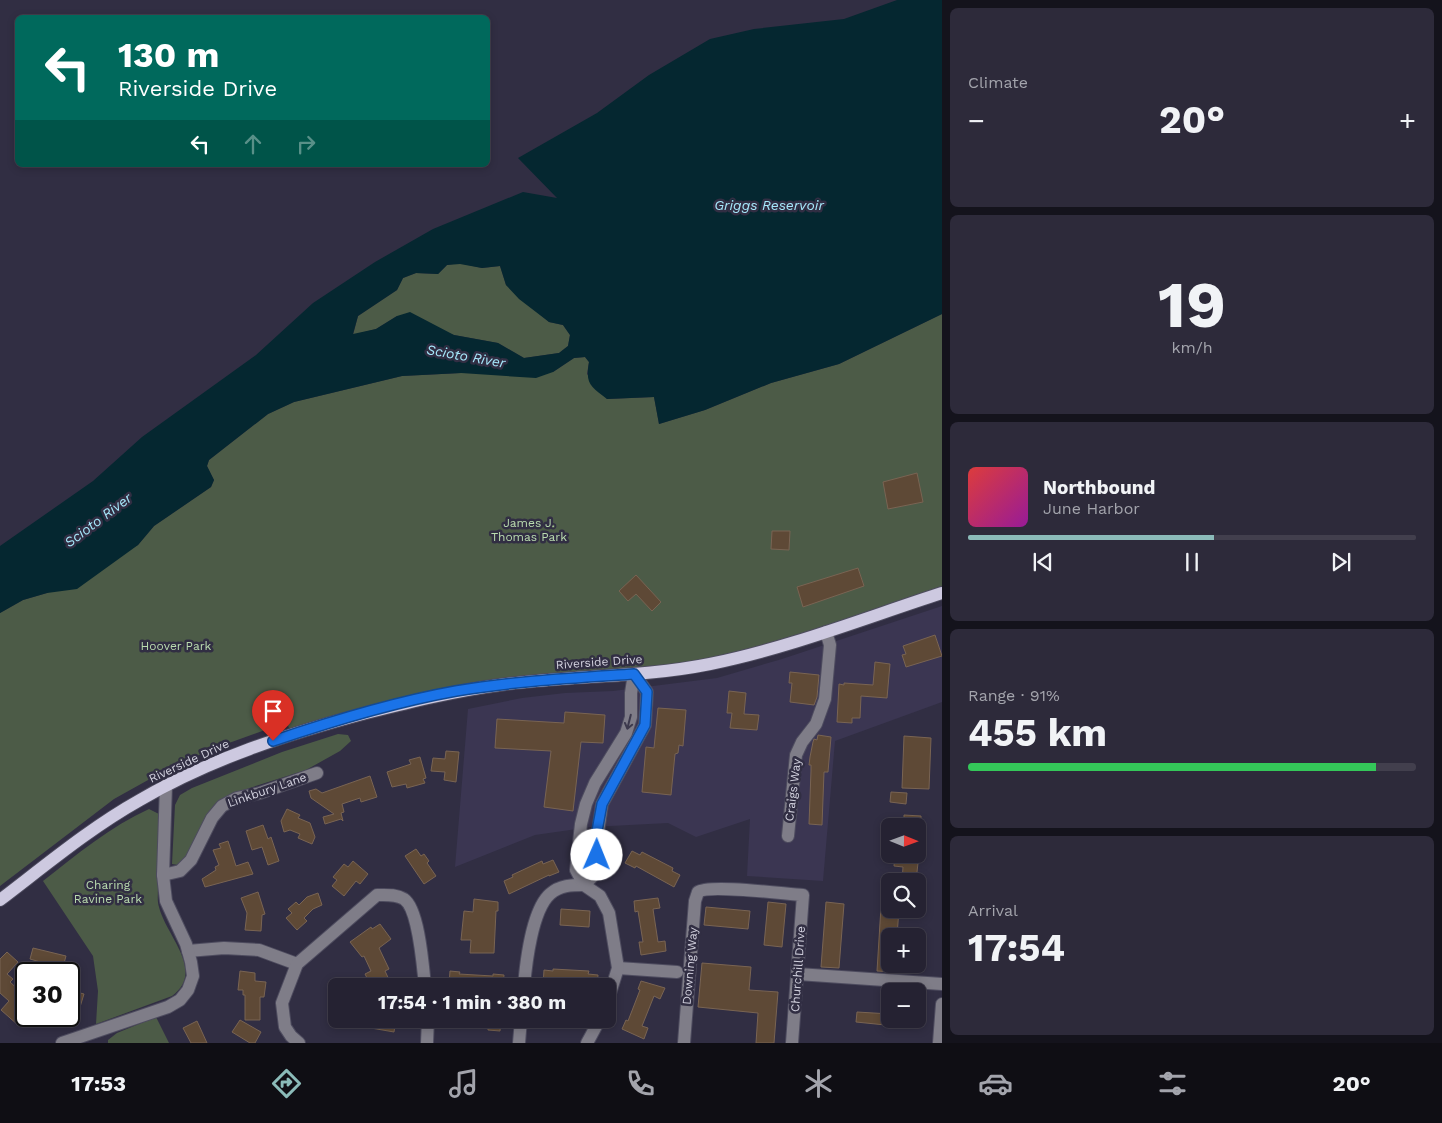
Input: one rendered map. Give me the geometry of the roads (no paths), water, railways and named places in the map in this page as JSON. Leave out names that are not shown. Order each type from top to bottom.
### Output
[{"type":"main road","name":"Riverside Drive","points":[[0,900],[98,825],[166,785],[236,753],[338,721],[408,702],[455,692],[501,684],[634,674],[710,664],[784,646],[942,593]]},
{"type":"street","name":"Craigs Way","points":[[788,836],[796,755],[802,742],[816,724],[825,699],[830,645],[826,632]]},
{"type":"street","points":[[615,978],[618,968],[609,913],[600,896],[584,885],[576,870],[581,824],[586,804],[595,783],[626,733],[631,717],[630,693],[634,674]]},
{"type":"street","points":[[525,978],[527,956],[540,908],[551,894],[566,886],[584,885],[598,871],[597,839],[602,804],[645,725],[647,692],[634,674]]},
{"type":"street","name":"Linkbury Lane","points":[[163,875],[180,871],[191,860],[212,818],[222,806],[237,798],[260,793],[317,773]]},
{"type":"street","points":[[62,1043],[96,1038],[168,1007],[180,1000],[188,990],[193,976],[188,950],[166,901],[163,875],[166,785]]},
{"type":"street","name":"Churchill Drive","points":[[700,890],[745,890],[803,895],[792,1043]]},
{"type":"street","name":"Downing Way","points":[[684,1043],[695,901],[700,890]]},
{"type":"street","points":[[299,1043],[285,1027],[282,1003],[297,964],[377,896],[391,895],[405,899],[410,905],[416,920],[425,978]]},
{"type":"street","points":[[188,950],[224,948],[259,950],[297,964]]},
{"type":"street","points":[[618,968],[677,972]]},
{"type":"street","points":[[798,974],[942,984]]},
{"type":"street","points":[[939,1043],[942,1004]]},
{"type":"street","points":[[427,1043],[428,1028]]},
{"type":"street","points":[[519,1043],[520,1028]]},
{"type":"street","points":[[587,1043],[595,1028]]},
{"type":"water","name":"Griggs Reservoir","points":[[897,0],[942,0],[942,314],[839,364],[771,383],[705,410],[659,424],[654,397],[607,399],[597,391],[590,384],[588,376],[589,362],[585,357],[574,358],[553,372],[536,378],[461,373],[402,376],[294,402],[268,414],[209,460],[207,466],[214,480],[211,487],[154,526],[138,545],[77,589],[47,593],[23,600],[0,613],[0,546],[93,481],[142,437],[256,355],[313,303],[375,262],[433,229],[523,192],[557,198],[518,158],[597,113],[649,75],[710,39],[754,29],[844,19]],"holes":[[[460,264],[482,268],[500,266],[506,285],[519,299],[549,322],[563,325],[570,335],[568,346],[559,353],[524,358],[498,343],[454,335],[410,312],[397,316],[376,329],[353,334],[358,316],[397,290],[403,278],[416,273],[438,274],[447,265]]]},
{"type":"water label","name":"Scioto River","points":[[466,356]]},
{"type":"water label","name":"Scioto River","points":[[98,520]]},
{"type":"park label","name":"James J. Thomas Park","points":[[529,530]]},
{"type":"park label","name":"Hoover Park","points":[[176,646]]},
{"type":"park label","name":"Charing Ravine Park","points":[[108,892]]}]
